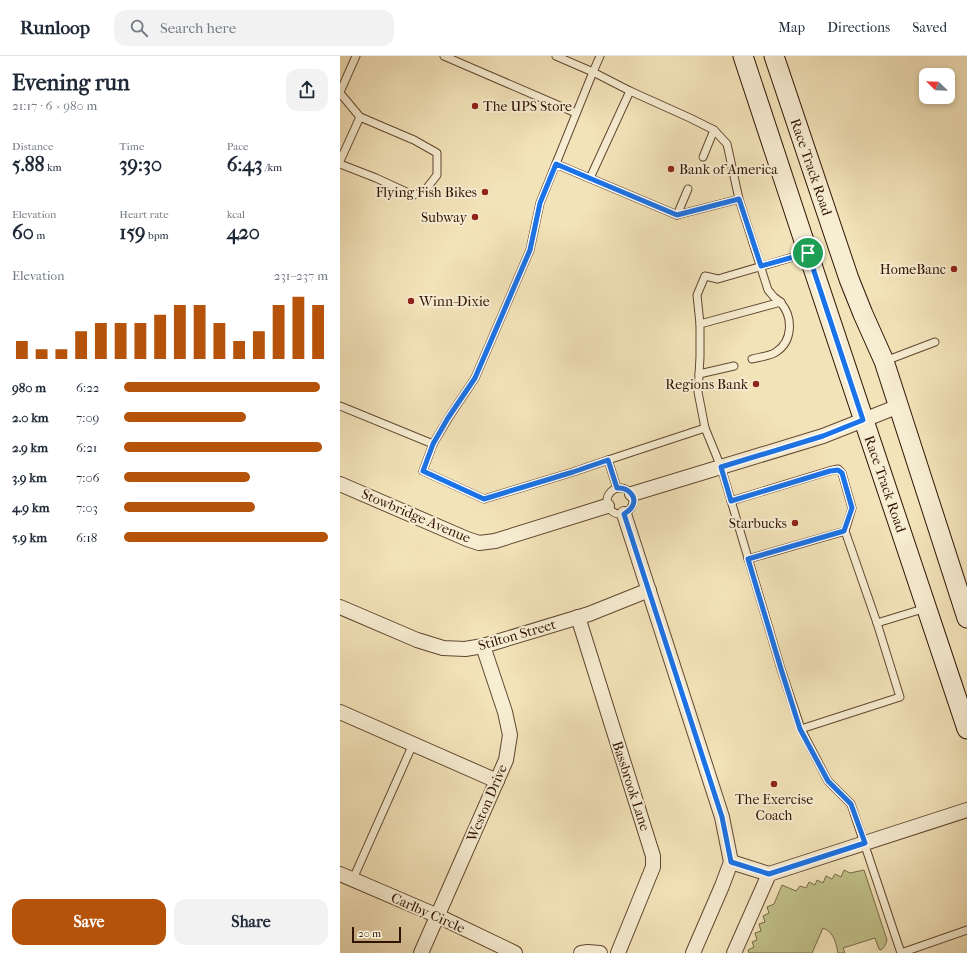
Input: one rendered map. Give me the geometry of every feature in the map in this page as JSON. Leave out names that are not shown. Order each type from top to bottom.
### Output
[{"type":"main road","name":"Race Track Road","points":[[743,56],[967,729]]},
{"type":"main road","name":"Race Track Road","points":[[774,56],[849,279],[884,361],[967,618]]},
{"type":"street","points":[[632,494],[823,436],[899,406]]},
{"type":"street","name":"Stowbridge Avenue","points":[[340,484],[479,543],[495,541],[607,506]]},
{"type":"street","points":[[624,514],[722,817],[731,862],[693,953]]},
{"type":"street","name":"Stilton Street","points":[[340,607],[417,640],[443,648],[465,649],[483,646],[589,614],[648,590]]},
{"type":"street","name":"Bassbrook Lane","points":[[578,617],[653,856],[653,868],[618,953]]},
{"type":"street","name":"Weston Drive","points":[[421,953],[506,760],[510,735],[505,712],[483,646]]},
{"type":"street","points":[[340,712],[497,781]]},
{"type":"street","points":[[731,862],[769,874],[967,810]]},
{"type":"street","points":[[734,953],[769,874]]},
{"type":"street","name":"Carlby Circle","points":[[346,877],[438,916],[516,953]]},
{"type":"street","points":[[581,953],[600,953]]},
{"type":"lane","points":[[356,56],[340,92],[360,117],[414,140],[437,153],[437,175],[423,193],[413,195],[340,162],[360,117]]},
{"type":"lane","points":[[444,56],[576,113]]},
{"type":"lane","points":[[556,56],[593,72],[714,130],[727,144],[739,199],[768,290],[781,302],[788,315],[790,328],[788,337],[783,346],[775,353],[752,359]]},
{"type":"lane","points":[[600,56],[540,203],[530,250],[475,378],[448,418],[433,444],[423,471],[484,499],[573,472],[706,428]]},
{"type":"lane","points":[[590,178],[630,91]]},
{"type":"lane","points":[[703,157],[714,130]]},
{"type":"lane","points":[[556,164],[677,215],[739,199]]},
{"type":"lane","points":[[677,215],[688,189]]},
{"type":"lane","points":[[808,253],[718,279],[705,276],[697,295],[700,324],[698,392],[706,428],[721,467],[800,729],[828,781],[851,804],[901,953],[967,930]]},
{"type":"lane","points":[[700,324],[781,302]]},
{"type":"lane","points":[[884,361],[935,342]]},
{"type":"lane","points":[[699,374],[734,366]]},
{"type":"lane","points":[[340,406],[433,444]]},
{"type":"lane","points":[[608,460],[617,488]]},
{"type":"lane","points":[[731,501],[830,471],[838,470],[842,473],[852,508],[844,531],[877,623],[900,697],[800,729]]},
{"type":"lane","points":[[621,487],[626,489],[632,494],[633,504],[624,514],[612,512],[607,506],[607,496],[611,491],[617,488],[621,487]]},
{"type":"lane","points":[[748,559],[844,531]]},
{"type":"lane","points":[[877,623],[926,607]]},
{"type":"lane","points":[[346,877],[413,744]]},
{"type":"green space","points":[[844,870],[850,873],[864,870],[887,940],[881,950],[879,949],[875,938],[843,948],[845,953],[838,953],[832,935],[823,928],[812,953],[749,953],[748,950],[754,947],[752,942],[757,940],[755,933],[761,931],[759,924],[765,922],[763,916],[769,913],[767,907],[774,904],[782,885],[796,891],[800,886],[806,888],[809,882],[815,885],[817,880],[823,883],[826,876],[832,879],[835,874],[841,877]]},
{"type":"place","name":"The UPS Store","points":[[475,106]]},
{"type":"place","name":"Bank of America","points":[[671,169]]},
{"type":"place","name":"Flying Fish Bikes","points":[[485,192]]},
{"type":"place","name":"Subway","points":[[475,217]]},
{"type":"place","name":"HomeBanc","points":[[954,269]]},
{"type":"place","name":"Winn-Dixie","points":[[411,301]]},
{"type":"place","name":"Regions Bank","points":[[756,384]]},
{"type":"place","name":"Starbucks","points":[[795,523]]},
{"type":"place","name":"The Exercise Coach","points":[[774,784]]},
{"type":"route","points":[[556,164],[677,215],[739,199],[761,266],[808,253],[863,420],[823,436],[721,467],[731,501],[830,471],[838,470],[842,473],[852,508],[844,531],[748,559],[800,729],[828,781],[851,804],[865,843],[769,874],[731,862],[722,817],[624,514],[633,504],[632,494],[621,487],[617,488],[608,460],[484,499],[423,471],[433,444],[448,418],[475,378],[530,250],[540,203],[556,164]]}]
